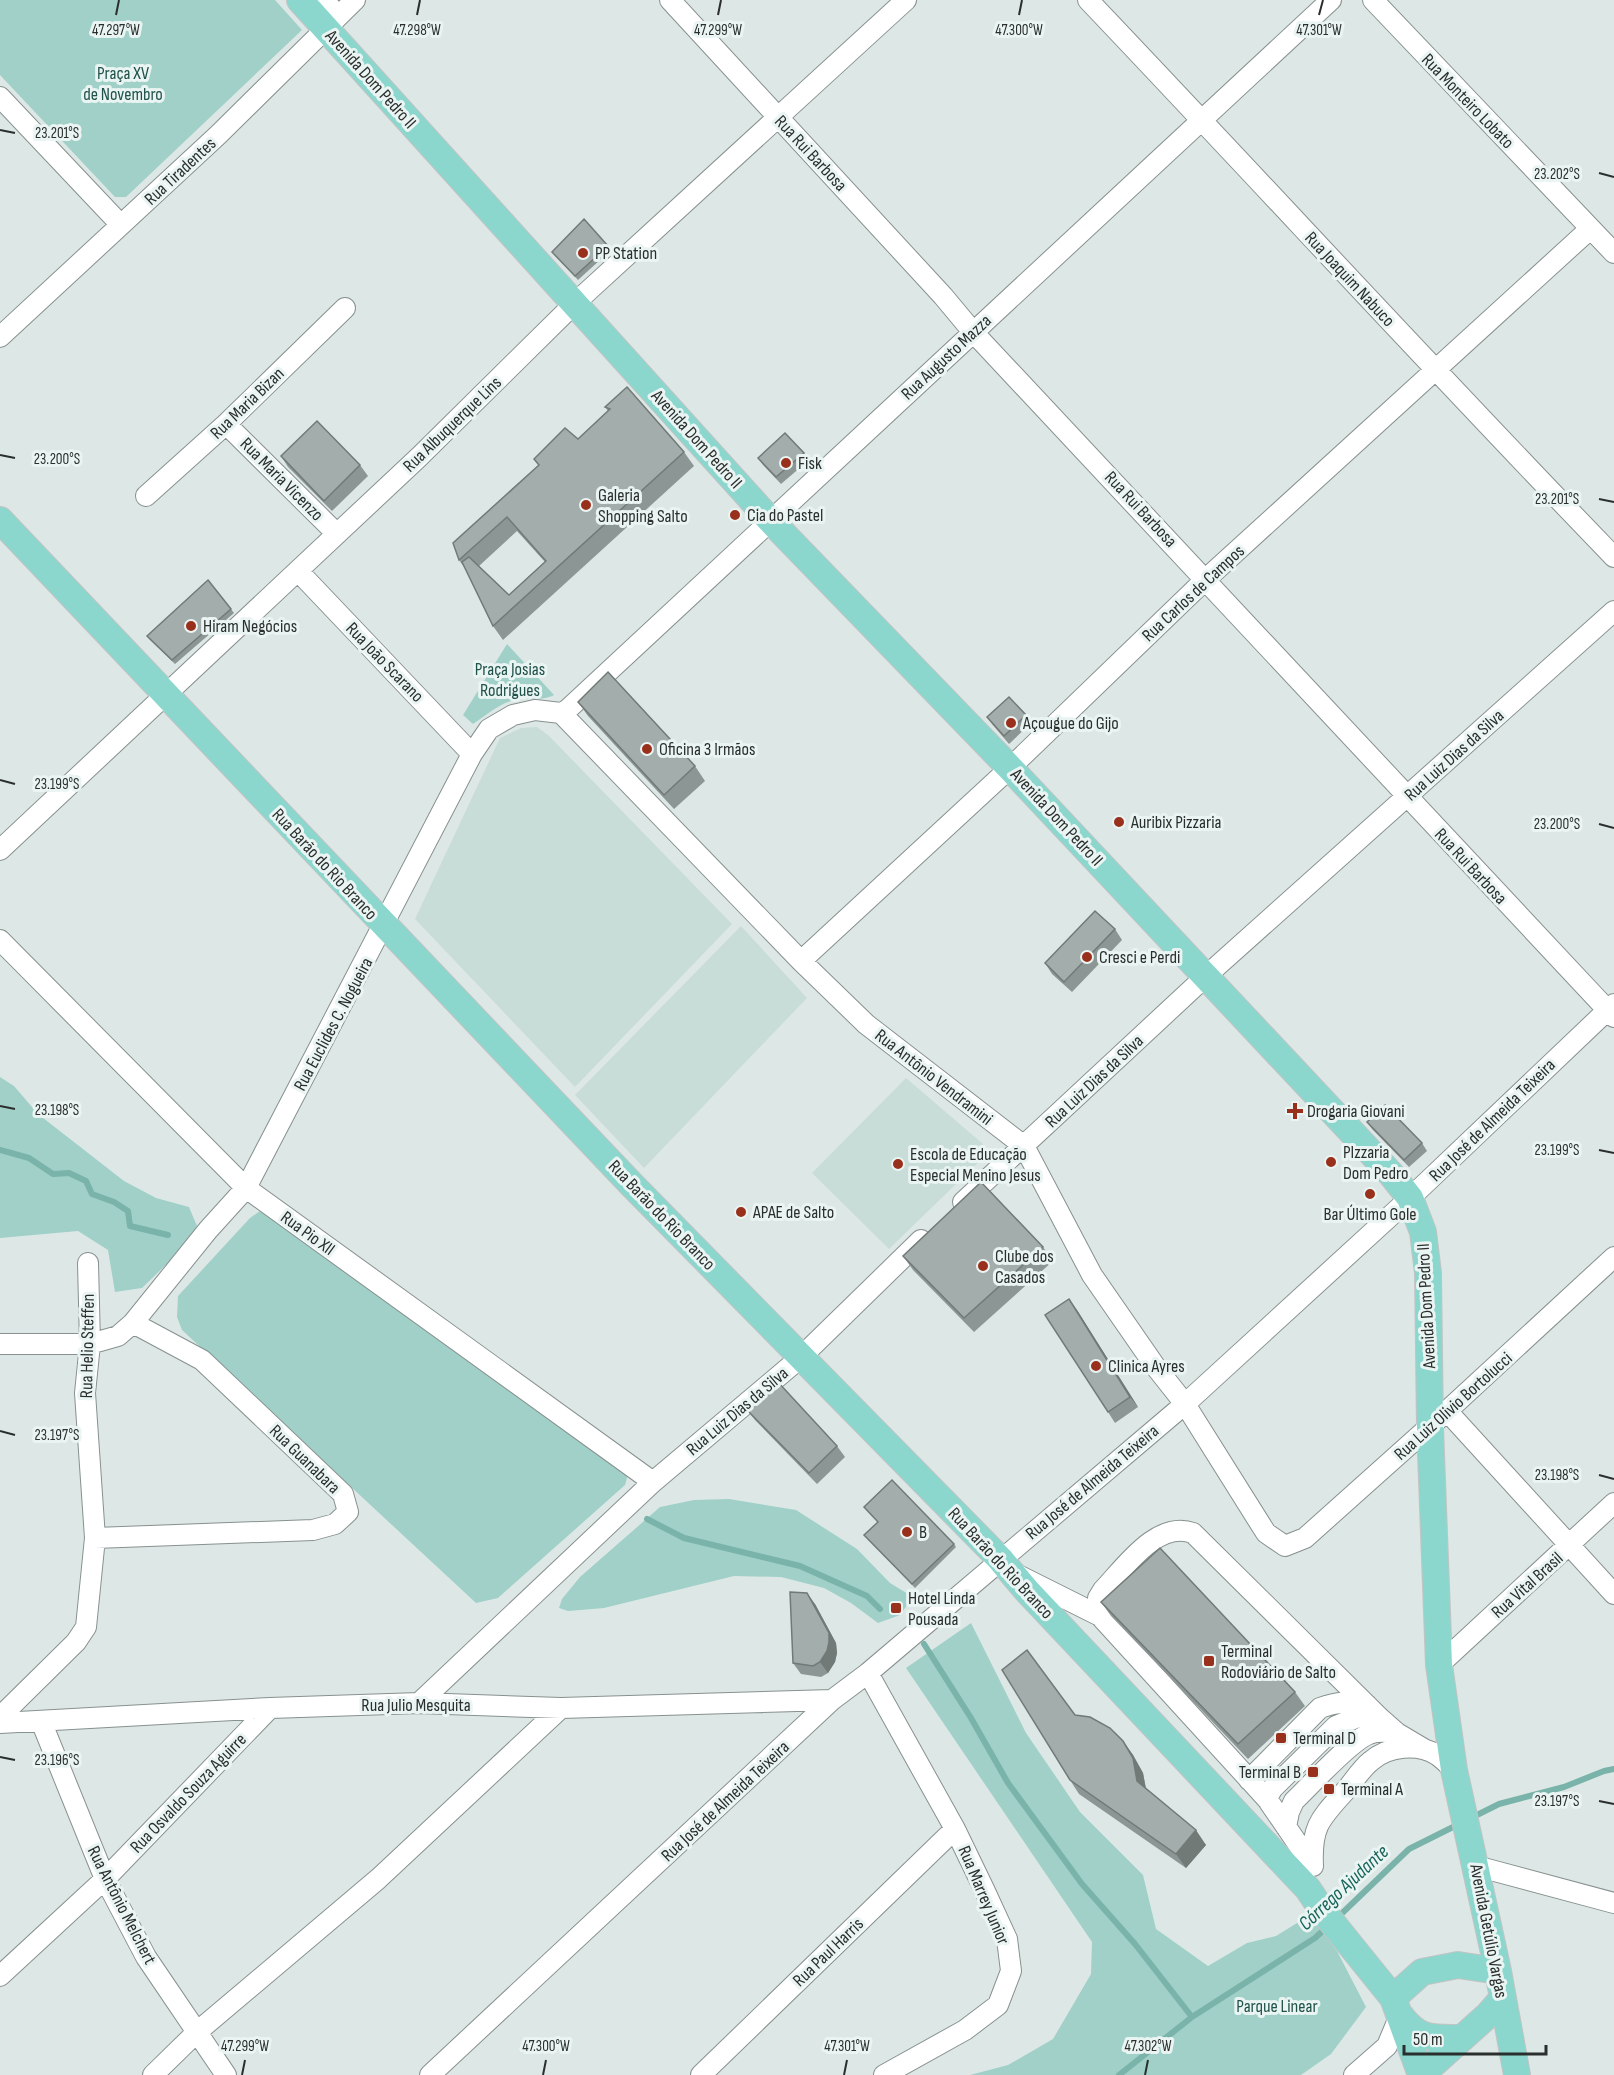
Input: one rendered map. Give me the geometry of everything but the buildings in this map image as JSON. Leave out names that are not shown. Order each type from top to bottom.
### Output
[{"type":"main road","name":"Avenida Dom Pedro II","points":[[300,0],[332,22],[575,303],[770,520],[1010,768],[1391,1174],[1410,1198],[1423,1232],[1428,1273],[1439,1419],[1439,1665],[1457,1779]]},
{"type":"main road","name":"Rua Barão do Rio Branco","points":[[0,520],[384,926],[800,1358],[1004,1565],[1292,1872],[1320,1906]]},
{"type":"main road","name":"Avenida Getúlio Vargas","points":[[1457,1779],[1498,1971],[1516,2075]]},
{"type":"main road","points":[[1320,1906],[1396,2006],[1411,2030],[1425,2036],[1461,2038]]},
{"type":"main road","points":[[1396,2006],[1422,1972],[1458,1965],[1498,1971]]},
{"type":"main road","points":[[1396,2006],[1421,2075],[1502,1999]]},
{"type":"street","points":[[324,0],[332,22]]},
{"type":"street","name":"Rua Tiradentes","points":[[0,337],[218,135],[356,0]]},
{"type":"street","name":"Rua Rui Barbosa","points":[[670,0],[943,296],[973,332],[1206,579],[1407,797],[1612,1010]]},
{"type":"street","name":"Rua Albuquerque Lins","points":[[0,850],[419,457],[575,303],[906,0]]},
{"type":"street","name":"Rua Joaquim Nabuco","points":[[1088,0],[1434,370],[1614,557]]},
{"type":"street","name":"Rua Augusto Mazza","points":[[561,713],[567,710],[1331,0]]},
{"type":"street","name":"Rua Monteiro Lobato","points":[[1372,0],[1614,253]]},
{"type":"street","points":[[0,97],[121,225]]},
{"type":"street","name":"Rua Carlos de Campos","points":[[801,961],[1010,768],[1206,579],[1590,229]]},
{"type":"street","name":"Rua Maria Bizan","points":[[146,496],[226,424],[345,308]]},
{"type":"street","name":"Rua Maria Vicenzo","points":[[226,424],[337,534]]},
{"type":"street","name":"Rua João Scarano","points":[[298,571],[472,754]]},
{"type":"street","name":"Rua Luiz Dias da Silva","points":[[953,1211],[1206,976],[1614,611]]},
{"type":"street","name":"Rua Euclides C. Nogueira","points":[[0,1344],[90,1344],[118,1336],[133,1323],[208,1230],[246,1188],[472,754],[489,729],[513,715],[535,710],[561,713]]},
{"type":"street","name":"Rua Antônio Vendramini","points":[[561,713],[801,961],[866,1024],[1024,1146],[1092,1275],[1155,1366],[1185,1404],[1266,1533],[1286,1546]]},
{"type":"street","name":"Rua Pio XII","points":[[0,940],[246,1188],[653,1482]]},
{"type":"street","name":"Rua José de Almeida Teixeira","points":[[430,2075],[832,1700],[1004,1565],[1185,1404],[1612,1010]]},
{"type":"street","name":"Rua Luiz Dias da Silva","points":[[419,1703],[653,1482],[800,1358],[935,1227]]},
{"type":"street","name":"Rua Luiz Olivio Bortolucci","points":[[1286,1546],[1305,1538],[1439,1419],[1614,1257]]},
{"type":"street","name":"Rua Helio Steffen","points":[[0,1718],[76,1642],[86,1627],[95,1538],[85,1393],[90,1344],[88,1263]]},
{"type":"street","name":"Rua Guanabara","points":[[95,1538],[313,1530],[335,1524],[348,1512],[343,1494],[202,1360],[133,1323]]},
{"type":"street","points":[[1439,1419],[1569,1546],[1614,1594]]},
{"type":"street","name":"Rua Vital Brasil","points":[[1439,1665],[1614,1503]]},
{"type":"street","points":[[1100,1616],[1098,1598],[1103,1590],[1152,1539],[1175,1530],[1193,1533],[1373,1712],[1397,1733],[1437,1755],[1457,1779]]},
{"type":"street","points":[[1004,1565],[1100,1616],[1267,1799],[1313,1866]]},
{"type":"street","name":"Rua Marrey Junior","points":[[868,1673],[955,1829],[1007,1939],[1011,1971],[998,2005],[965,2030],[884,2075]]},
{"type":"street","name":"Rua Julio Mesquita","points":[[0,1723],[270,1708],[419,1703],[561,1708],[832,1700]]},
{"type":"street","points":[[1249,1780],[1320,1708],[1335,1702],[1346,1701],[1373,1712]]},
{"type":"street","name":"Rua Osvaldo Souza Aguirre","points":[[0,1976],[105,1879],[270,1708]]},
{"type":"street","points":[[153,2075],[197,2032],[378,1879],[561,1708]]},
{"type":"street","points":[[1267,1799],[1272,1790],[1336,1726],[1373,1712]]},
{"type":"street","name":"Rua Antônio Melchert","points":[[41,1721],[105,1879],[146,1957],[226,2075]]},
{"type":"street","points":[[1286,1827],[1294,1802],[1352,1744],[1367,1734],[1380,1731],[1397,1733]]},
{"type":"street","points":[[1320,1906],[1312,1847],[1314,1832],[1320,1819],[1370,1762],[1383,1753],[1393,1749],[1424,1749]]},
{"type":"street","name":"Rua Paul Harris","points":[[701,2075],[955,1829]]},
{"type":"street","points":[[1476,1866],[1614,1903]]},
{"type":"street","points":[[1354,2075],[1387,2046],[1396,2006]]},
{"type":"shaded area","points":[[537,727],[548,735],[732,924],[575,1087],[415,919],[500,738],[521,728]]},
{"type":"shaded area","points":[[741,926],[807,998],[644,1168],[575,1095]]},
{"type":"shaded area","name":"Escola de Educação Especial Menino Jesus","points":[[906,1078],[983,1144],[985,1156],[889,1249],[812,1173]]},
{"type":"green space","name":"Praça XV de Novembro","points":[[0,0],[275,0],[302,30],[126,197],[115,197],[0,75]]},
{"type":"green space","name":"Praça Josias Rodrigues","points":[[507,644],[554,695],[511,701],[473,724],[463,715]]},
{"type":"green space","points":[[0,1077],[14,1086],[38,1114],[124,1181],[156,1198],[189,1207],[197,1226],[178,1253],[142,1288],[115,1292],[108,1250],[78,1231],[0,1238]]},
{"type":"green space","points":[[260,1211],[628,1474],[625,1485],[498,1598],[476,1603],[182,1330],[177,1317],[178,1296],[250,1218]]},
{"type":"green space","points":[[729,1499],[796,1510],[857,1549],[890,1583],[913,1597],[900,1615],[878,1623],[851,1603],[824,1588],[781,1577],[734,1576],[604,1608],[568,1611],[559,1608],[562,1599],[580,1577],[660,1507],[694,1500]]},
{"type":"green space","name":"Parque Linear","points":[[971,1623],[1026,1733],[1080,1812],[1143,1875],[1156,1929],[1208,1966],[1247,1943],[1276,1936],[1310,1915],[1337,1951],[1366,2007],[1331,2054],[1301,2075],[970,2075],[1008,2065],[1053,2039],[1091,1974],[1092,1942],[906,1668]]},
{"type":"waterway","points":[[0,1150],[29,1158],[53,1174],[69,1173],[86,1181],[92,1194],[114,1202],[128,1211],[130,1226],[168,1235]]},
{"type":"waterway","points":[[647,1519],[684,1538],[800,1566],[867,1596],[880,1609]]},
{"type":"waterway","points":[[924,1644],[971,1718],[1008,1783],[1082,1884],[1135,1944],[1192,2017]]},
{"type":"waterway","name":"Córrego Ajudante","points":[[1471,1818],[1499,1804],[1564,1787],[1614,1769]]},
{"type":"waterway","name":"Córrego Ajudante","points":[[1336,1919],[1409,1849],[1459,1824]]},
{"type":"waterway","name":"Córrego Ajudante","points":[[1119,2075],[1192,2017],[1315,1938],[1328,1926]]},
{"type":"place","name":"PP Station","points":[[583,253]]},
{"type":"place","name":"Fisk","points":[[786,463]]},
{"type":"place","name":"Galeria Shopping Salto","points":[[586,505]]},
{"type":"place","name":"Cia do Pastel","points":[[735,515]]},
{"type":"place","name":"Hiram Negócios","points":[[191,626]]},
{"type":"place","name":"Açougue do Gijo","points":[[1011,723]]},
{"type":"place","name":"Oficina 3 Irmãos","points":[[647,749]]},
{"type":"place","name":"Auribix Pizzaria","points":[[1119,822]]},
{"type":"place","name":"Cresci e Perdi","points":[[1087,957]]},
{"type":"place","name":"Drogaria Giovani","points":[[1295,1111]]},
{"type":"place","name":"PIzzaria Dom Pedro","points":[[1331,1162]]},
{"type":"place","name":"Escola de Educação Especial Menino Jesus","points":[[898,1164]]},
{"type":"place","name":"Bar Último Gole","points":[[1370,1194]]},
{"type":"place","name":"APAE de Salto","points":[[741,1212]]},
{"type":"place","name":"Clube dos Casados","points":[[983,1266]]},
{"type":"place","name":"Clinica Ayres","points":[[1096,1366]]},
{"type":"place","name":"B","points":[[907,1532]]},
{"type":"place","name":"Hotel Linda Pousada","points":[[896,1608]]},
{"type":"place","name":"Terminal Rodoviário de Salto","points":[[1209,1661]]},
{"type":"place","name":"Terminal D","points":[[1281,1738]]},
{"type":"place","name":"Terminal B","points":[[1313,1772]]},
{"type":"place","name":"Terminal A","points":[[1329,1789]]}]
